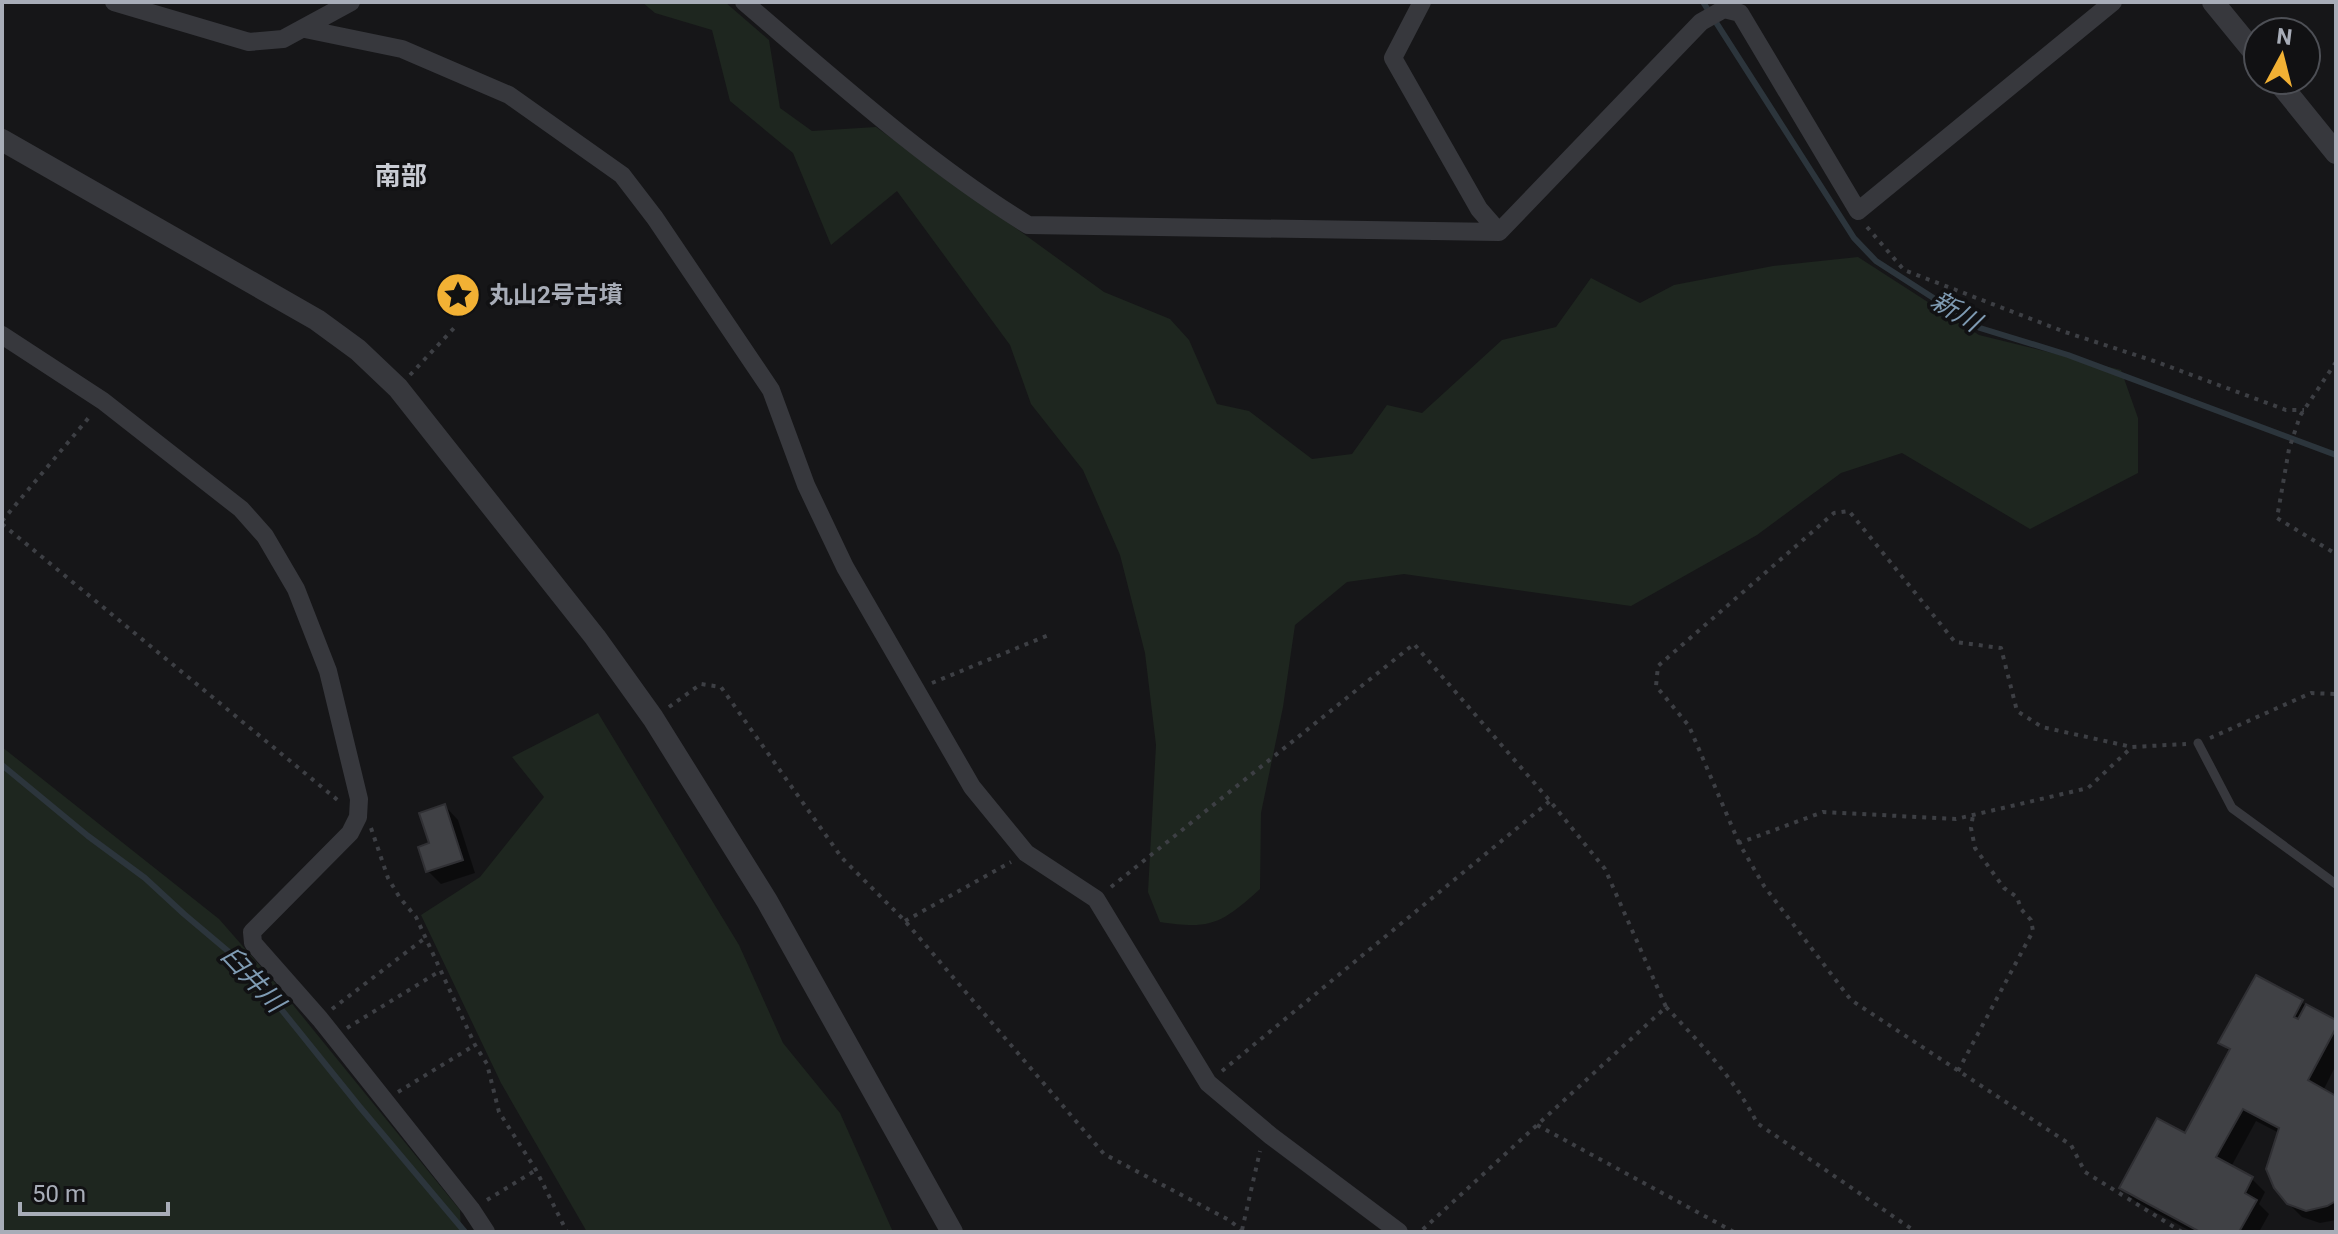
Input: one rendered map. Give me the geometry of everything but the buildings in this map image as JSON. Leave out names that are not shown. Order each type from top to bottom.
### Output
[{"type":"street","points":[[114,2],[249,42],[283,39],[351,2]]},
{"type":"street","points":[[744,2],[982,197],[1028,225],[1499,232],[1701,22],[1724,9],[1740,13],[1858,211],[2113,2]]},
{"type":"street","points":[[1422,2],[1393,58],[1479,209],[1499,232]]},
{"type":"street","points":[[2213,2],[2242,37]]},
{"type":"street","points":[[305,29],[402,49],[509,95],[622,175],[655,218],[771,390],[806,485],[845,567],[972,787],[1026,853],[1096,899],[1208,1083],[1264,1131],[1399,1232]]},
{"type":"street","points":[[2290,96],[2336,153]]},
{"type":"street","points":[[2,140],[317,320],[358,350],[398,388],[595,637],[653,718],[767,901],[952,1232]]},
{"type":"street","points":[[2,335],[103,401],[241,509],[265,536],[296,589],[328,671],[359,799],[358,817],[350,833],[252,932],[253,943],[334,1036],[486,1232]]},
{"type":"lane","points":[[2198,743],[2232,808],[2336,884]]},
{"type":"path","points":[[1858,211],[1873,237],[1904,270],[2065,332],[2286,410],[2304,410]]},
{"type":"path","points":[[398,388],[455,327]]},
{"type":"path","points":[[2336,362],[2300,416],[2289,449],[2277,518],[2336,554]]},
{"type":"path","points":[[103,401],[2,522],[373,830],[388,878],[416,917],[475,1045],[487,1064],[499,1112],[536,1170],[567,1232]]},
{"type":"path","points":[[2182,1232],[2085,1172],[2071,1145],[1851,1000],[1764,886],[1739,843],[1689,726],[1656,686],[1658,666],[1834,513],[1849,511],[1955,642],[2001,648],[2017,711],[2042,727],[2132,747],[2198,743],[2311,693],[2336,694]]},
{"type":"path","points":[[915,690],[1051,634]]},
{"type":"path","points":[[1096,899],[1414,644],[1605,869],[1666,1007],[1699,1042],[1746,1102],[1757,1123],[1916,1232]]},
{"type":"path","points":[[653,718],[701,684],[721,687],[842,858],[905,921],[1104,1154],[1229,1220],[1243,1231],[1264,1131]]},
{"type":"path","points":[[1739,843],[1823,812],[1956,819],[2088,788],[2132,747]]},
{"type":"path","points":[[1208,1083],[1550,801]]},
{"type":"path","points":[[1958,1071],[2033,931],[2031,920],[2021,909],[2017,897],[2004,888],[1975,848],[1971,828],[1973,815]]},
{"type":"path","points":[[905,921],[1026,853]]},
{"type":"path","points":[[320,1019],[425,938]]},
{"type":"path","points":[[334,1036],[440,971]]},
{"type":"path","points":[[1420,1232],[1666,1007]]},
{"type":"path","points":[[384,1100],[475,1045]]},
{"type":"path","points":[[1537,1125],[1734,1232]]},
{"type":"path","points":[[471,1209],[536,1170]]},
{"type":"shaded area","points":[[642,2],[725,2],[769,40],[780,108],[812,131],[876,127],[1104,292],[1170,319],[1189,340],[1217,404],[1249,411],[1312,459],[1352,454],[1387,405],[1422,413],[1502,340],[1556,327],[1591,278],[1640,303],[1674,285],[1773,266],[1858,257],[1979,335],[2121,370],[2138,418],[2138,473],[2030,529],[1902,453],[1841,473],[1757,535],[1631,606],[1404,574],[1347,582],[1295,625],[1283,707],[1261,813],[1260,889],[1236,910],[1215,921],[1192,925],[1160,922],[1148,892],[1156,745],[1145,653],[1120,555],[1083,470],[1031,404],[1010,345],[897,191],[831,245],[793,153],[730,101],[712,30],[655,13]]},
{"type":"shaded area","points":[[598,713],[739,945],[783,1043],[840,1113],[893,1232],[587,1232],[501,1083],[421,915],[480,877],[544,797],[512,757]]},
{"type":"shaded area","points":[[2,747],[219,919],[276,984],[460,1210],[461,1232],[2,1232]]},
{"type":"waterway","name":"新川","points":[[1703,2],[1854,238],[1876,261],[1980,328],[2068,355],[2336,455]]},
{"type":"waterway","name":"臼井川","points":[[2,765],[145,878],[248,968],[465,1232]]},
{"type":"place","name":"丸山2号古墳","points":[[458,295]]},
{"type":"district","name":"南部","points":[[401,176]]}]
